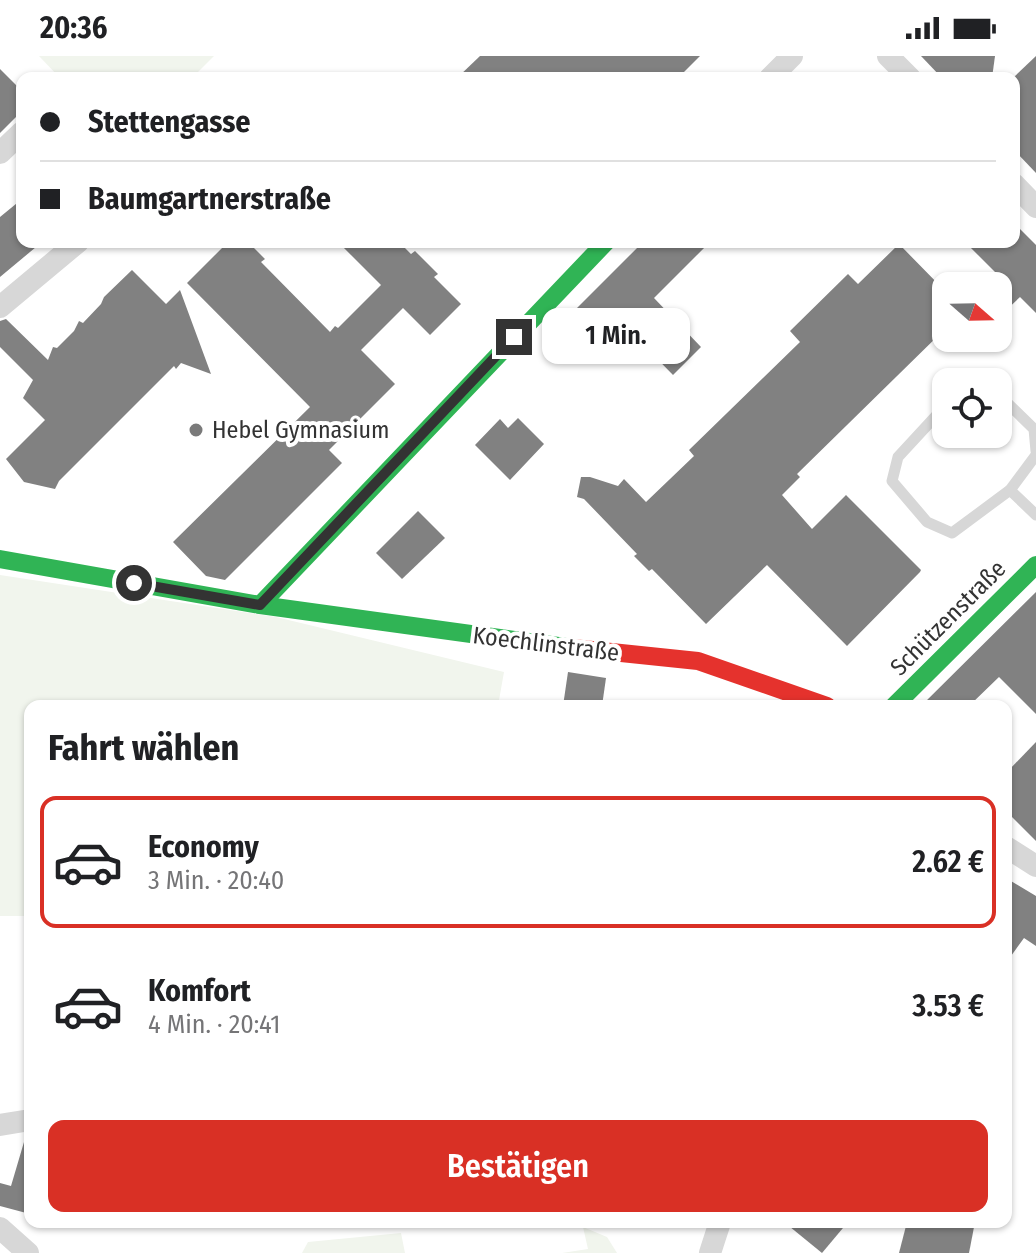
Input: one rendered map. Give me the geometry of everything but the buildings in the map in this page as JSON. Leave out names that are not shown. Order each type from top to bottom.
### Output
[{"type":"street","points":[[776,72],[792,56]]},
{"type":"street","points":[[888,56],[904,72]]},
{"type":"street","points":[[0,153],[16,138]]},
{"type":"street","points":[[1020,190],[1036,207]]},
{"type":"street","points":[[0,307],[71,248]]},
{"type":"street","points":[[260,605],[600,248]]},
{"type":"street","name":"Koechlinstraße","points":[[0,559],[260,605],[436,631],[698,661],[810,700]]},
{"type":"street","name":"Schützenstraße","points":[[900,700],[1036,565]]},
{"type":"street","points":[[1012,851],[1036,866]]},
{"type":"street","points":[[0,1125],[24,1121]]},
{"type":"street","points":[[0,1228],[28,1253]]},
{"type":"street","points":[[710,1253],[718,1228]]},
{"type":"lane","points":[[932,420],[898,457],[892,481],[927,522],[952,533],[1010,490],[1036,453],[1034,429],[1012,408]]},
{"type":"lane","points":[[1010,490],[1036,515]]},
{"type":"shaded area","points":[[39,56],[214,56],[198,72],[54,72]]},
{"type":"shaded area","points":[[0,575],[276,617],[504,672],[499,700],[24,700],[24,916],[0,916]]},
{"type":"shaded area","points":[[583,1228],[607,1237],[617,1253],[562,1253],[588,1249]]},
{"type":"shaded area","points":[[401,1233],[405,1253],[302,1253],[308,1242]]},
{"type":"traffic: fast","points":[[260,605],[600,248]]},
{"type":"traffic: fast","points":[[0,559],[260,605],[573,648]]},
{"type":"traffic: fast","points":[[900,700],[1036,565]]},
{"type":"traffic: jam","points":[[573,648],[698,661],[810,700]]},
{"type":"place","name":"Hebel Gymnasium","points":[[196,430]]},
{"type":"route","points":[[134,583],[260,605],[514,337]]}]
